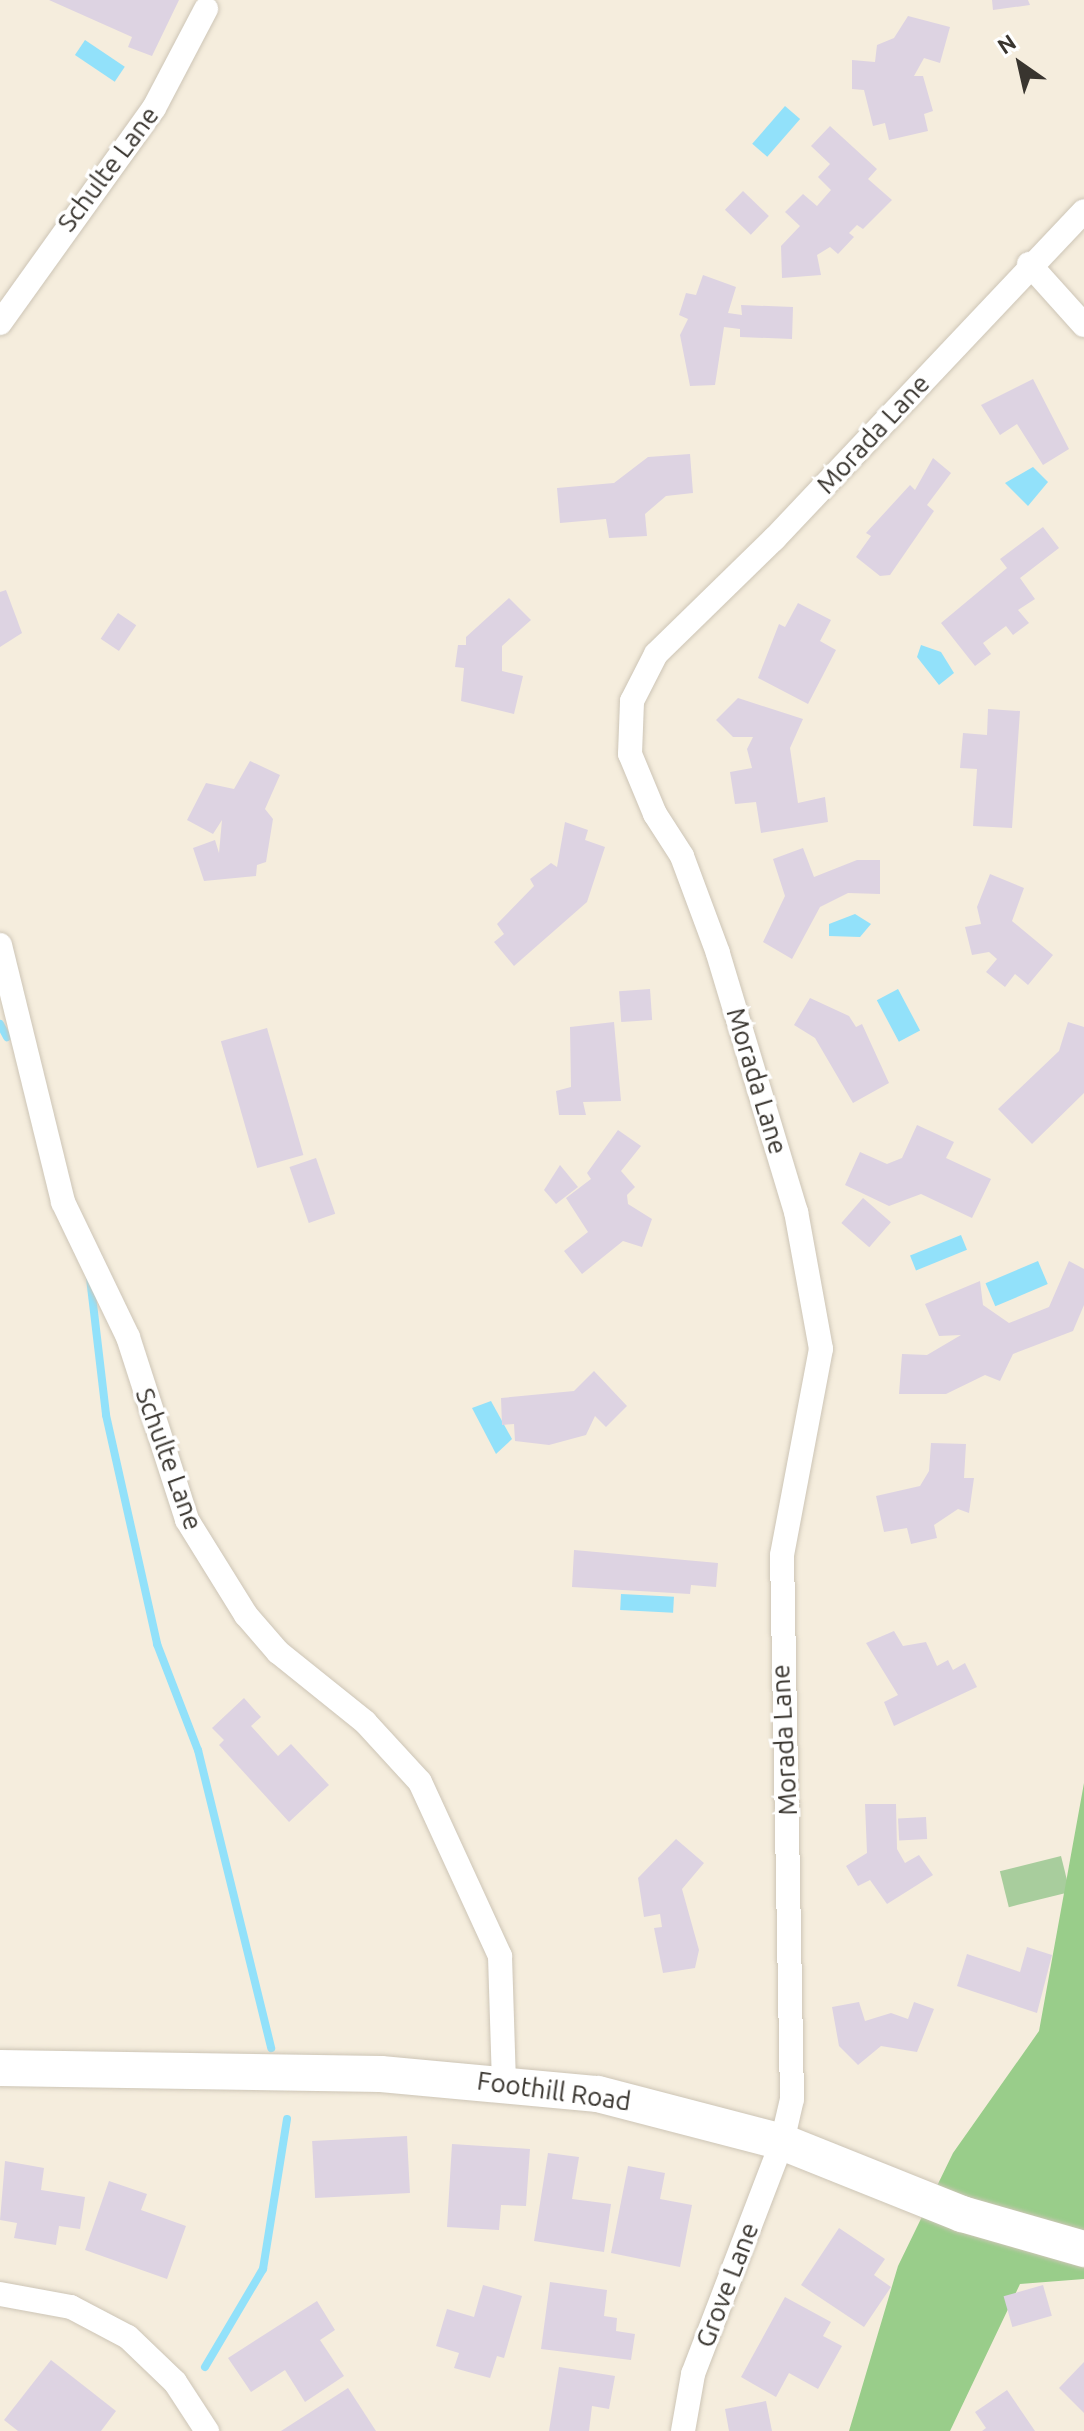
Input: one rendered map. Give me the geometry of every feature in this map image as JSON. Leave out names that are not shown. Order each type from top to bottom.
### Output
[{"type":"main road","name":"Foothill Road","points":[[0,2068],[504,2081],[647,2105],[782,2142],[962,2214],[1084,2249]]},
{"type":"street","name":"Schulte Lane","points":[[0,323],[154,108],[206,9]]},
{"type":"street","name":"Morada Lane","points":[[782,2142],[792,2085],[782,1555],[821,1349],[796,1212],[718,953],[682,856],[638,781],[628,728],[641,676],[656,654],[837,474],[1029,264],[1084,211]]},
{"type":"street","points":[[1029,264],[1084,325]]},
{"type":"street","name":"Schulte Lane","points":[[0,945],[63,1202],[128,1337],[187,1520],[262,1634],[365,1722],[420,1782],[500,1956],[504,2081]]},
{"type":"street","name":"Grove Lane","points":[[683,2431],[693,2374],[782,2142]]},
{"type":"street","points":[[0,2294],[71,2307],[128,2337],[175,2382],[207,2431]]},
{"type":"green space","points":[[1084,1783],[1084,2279],[1020,2284],[950,2431],[849,2431],[898,2266],[953,2153],[1039,2031]]},
{"type":"green space","points":[[1061,1856],[1070,1892],[1009,1907],[1000,1871]]},
{"type":"water","points":[[85,40],[125,67],[115,82],[75,55]]},
{"type":"water","points":[[785,106],[800,119],[767,157],[752,144]]},
{"type":"water","points":[[1033,467],[1048,482],[1028,506],[1005,483]]},
{"type":"water","points":[[921,645],[941,652],[954,673],[939,685],[917,657]]},
{"type":"water","points":[[855,914],[871,924],[860,937],[829,936],[829,924]]},
{"type":"water","points":[[898,989],[920,1030],[899,1042],[877,1000]]},
{"type":"water","points":[[961,1235],[967,1250],[916,1270],[910,1256]]},
{"type":"water","points":[[1038,1261],[1048,1284],[995,1306],[986,1283]]},
{"type":"water","points":[[491,1401],[512,1439],[496,1454],[472,1408]]},
{"type":"water","points":[[621,1594],[674,1597],[673,1613],[620,1610]]},
{"type":"building","points":[[49,0],[179,0],[152,56],[128,47],[132,37]]},
{"type":"building","points":[[992,0],[1028,0],[1030,5],[993,10]]},
{"type":"building","points":[[908,16],[950,27],[940,63],[924,58],[914,76],[923,76],[933,111],[924,114],[928,131],[889,140],[885,123],[873,126],[864,90],[852,89],[852,60],[875,62],[877,45],[894,38]]},
{"type":"building","points":[[830,126],[877,169],[868,179],[892,200],[863,229],[857,225],[849,233],[854,237],[838,254],[830,247],[817,255],[821,275],[782,278],[781,246],[800,226],[785,212],[803,194],[817,206],[831,190],[818,177],[830,164],[811,146]]},
{"type":"building","points":[[743,191],[769,216],[751,235],[725,210]]},
{"type":"building","points":[[703,275],[736,287],[728,313],[742,315],[741,305],[793,307],[792,339],[740,337],[740,329],[724,327],[715,385],[690,386],[680,335],[688,319],[679,315],[686,293],[696,295]]},
{"type":"building","points":[[1033,379],[1069,449],[1043,465],[1017,424],[1000,435],[981,405]]},
{"type":"building","points":[[690,454],[693,493],[666,496],[645,514],[647,536],[609,538],[606,519],[560,523],[557,488],[614,483],[648,457]]},
{"type":"building","points":[[933,458],[951,473],[927,505],[934,511],[890,575],[880,576],[856,557],[871,536],[866,533],[910,485],[915,490]]},
{"type":"building","points":[[1043,527],[1059,548],[1020,578],[1035,599],[1018,610],[1029,623],[1013,635],[1006,626],[983,643],[991,654],[975,666],[941,623],[1007,568],[1000,559]]},
{"type":"building","points":[[6,590],[22,633],[0,647],[0,592]]},
{"type":"building","points":[[509,598],[531,620],[502,646],[502,671],[523,676],[514,714],[461,701],[464,668],[455,667],[458,645],[466,645],[466,637]]},
{"type":"building","points":[[798,603],[831,620],[820,641],[836,650],[808,704],[758,678],[779,624],[785,627]]},
{"type":"building","points":[[118,613],[136,625],[119,651],[101,639]]},
{"type":"building","points":[[738,698],[803,719],[790,748],[798,803],[825,797],[828,822],[761,833],[756,802],[735,804],[730,772],[752,768],[747,749],[753,737],[733,737],[716,720]]},
{"type":"building","points":[[988,709],[1020,711],[1012,828],[973,826],[977,769],[960,768],[963,733],[987,735]]},
{"type":"building","points":[[250,761],[280,775],[265,809],[273,819],[266,862],[257,865],[256,876],[204,881],[193,848],[215,840],[219,853],[222,820],[213,834],[187,820],[206,783],[234,789]]},
{"type":"building","points":[[565,822],[588,830],[585,840],[605,847],[587,902],[514,966],[494,942],[504,934],[497,924],[534,886],[530,879],[551,863],[557,867]]},
{"type":"building","points":[[803,848],[814,877],[857,860],[880,860],[880,894],[848,893],[820,907],[792,959],[763,942],[785,896],[773,859]]},
{"type":"building","points":[[990,874],[1024,888],[1012,921],[1053,955],[1028,985],[1015,974],[1005,987],[986,972],[997,959],[989,952],[972,955],[965,927],[981,924],[977,907]]},
{"type":"building","points":[[650,989],[652,1020],[621,1022],[619,991]]},
{"type":"building","points":[[810,998],[849,1016],[856,1027],[862,1024],[889,1083],[853,1103],[815,1038],[794,1025]]},
{"type":"building","points":[[614,1022],[621,1101],[583,1102],[586,1115],[559,1115],[556,1091],[571,1087],[570,1027]]},
{"type":"building","points":[[1068,1022],[1084,1027],[1084,1093],[1032,1144],[998,1109],[1059,1051]]},
{"type":"building","points":[[267,1028],[303,1155],[257,1168],[221,1041]]},
{"type":"building","points":[[917,1125],[954,1142],[946,1158],[991,1179],[972,1218],[921,1194],[889,1206],[845,1185],[860,1152],[887,1164],[902,1158]]},
{"type":"building","points":[[618,1130],[641,1146],[621,1171],[635,1187],[627,1195],[628,1204],[652,1219],[642,1247],[623,1241],[582,1274],[564,1251],[588,1232],[566,1198],[591,1179],[587,1173]]},
{"type":"building","points":[[316,1158],[335,1214],[309,1223],[290,1167]]},
{"type":"building","points":[[560,1165],[578,1187],[556,1204],[544,1190]]},
{"type":"building","points":[[863,1198],[891,1222],[869,1247],[841,1223]]},
{"type":"building","points":[[1069,1261],[1084,1269],[1084,1305],[1073,1331],[1013,1354],[1000,1381],[985,1375],[946,1394],[899,1394],[902,1354],[927,1355],[961,1335],[939,1336],[925,1304],[980,1281],[983,1305],[1009,1323],[1049,1307]]},
{"type":"building","points":[[594,1371],[627,1406],[606,1427],[595,1416],[586,1435],[549,1445],[515,1441],[514,1424],[502,1425],[501,1398],[574,1391]]},
{"type":"building","points":[[931,1443],[966,1444],[964,1478],[974,1478],[969,1513],[958,1509],[934,1525],[937,1538],[911,1544],[907,1528],[884,1532],[876,1496],[920,1486],[929,1471]]},
{"type":"building","points":[[574,1550],[718,1563],[716,1587],[691,1585],[690,1594],[572,1587]]},
{"type":"building","points":[[894,1631],[903,1646],[926,1642],[937,1666],[948,1660],[953,1670],[965,1663],[977,1687],[894,1726],[884,1702],[898,1695],[866,1643]]},
{"type":"building","points":[[244,1698],[261,1717],[251,1726],[278,1756],[291,1744],[329,1785],[289,1822],[219,1745],[224,1740],[212,1728]]},
{"type":"building","points":[[865,1804],[896,1804],[897,1849],[905,1863],[919,1855],[933,1875],[887,1904],[870,1880],[858,1886],[846,1866],[867,1853]]},
{"type":"building","points":[[926,1817],[927,1839],[899,1840],[898,1818]]},
{"type":"building","points":[[676,1839],[704,1863],[682,1889],[699,1950],[695,1968],[663,1973],[654,1928],[662,1927],[660,1914],[644,1917],[638,1878]]},
{"type":"building","points":[[1027,1947],[1052,1955],[1037,2013],[957,1986],[967,1954],[1020,1972]]},
{"type":"building","points":[[859,2002],[865,2021],[891,2013],[908,2019],[914,2002],[934,2009],[917,2052],[881,2046],[858,2065],[839,2046],[832,2007]]},
{"type":"building","points":[[407,2136],[410,2193],[315,2198],[312,2141]]},
{"type":"building","points":[[452,2144],[530,2149],[526,2206],[501,2205],[499,2230],[447,2227]]},
{"type":"building","points":[[548,2153],[579,2157],[572,2199],[611,2204],[604,2252],[534,2241]]},
{"type":"building","points":[[5,2161],[44,2168],[41,2190],[85,2197],[80,2229],[59,2226],[56,2245],[14,2238],[17,2223],[0,2220]]},
{"type":"building","points":[[628,2166],[665,2173],[660,2199],[692,2205],[680,2267],[611,2253]]},
{"type":"building","points":[[109,2181],[147,2194],[141,2210],[186,2226],[167,2279],[85,2250]]},
{"type":"building","points":[[839,2228],[885,2259],[874,2275],[891,2287],[864,2327],[801,2285]]},
{"type":"building","points":[[550,2282],[607,2290],[604,2316],[617,2318],[616,2331],[635,2334],[631,2360],[541,2349]]},
{"type":"building","points":[[483,2285],[522,2296],[504,2358],[497,2356],[490,2378],[454,2368],[459,2353],[436,2346],[447,2309],[474,2317]]},
{"type":"building","points":[[1043,2285],[1052,2316],[1012,2327],[1004,2296]]},
{"type":"building","points":[[785,2297],[831,2322],[823,2336],[842,2346],[818,2389],[789,2373],[776,2397],[741,2377]]},
{"type":"building","points":[[317,2301],[335,2330],[320,2340],[344,2376],[305,2402],[285,2370],[251,2392],[228,2358]]},
{"type":"building","points":[[51,2360],[116,2411],[101,2431],[18,2431],[4,2420]]},
{"type":"building","points":[[1084,2362],[1084,2413],[1059,2388]]},
{"type":"building","points":[[559,2367],[615,2376],[609,2409],[592,2406],[589,2431],[549,2431]]},
{"type":"building","points":[[348,2388],[376,2431],[281,2431]]},
{"type":"building","points":[[1007,2390],[1035,2431],[982,2431],[986,2428],[975,2412]]},
{"type":"building","points":[[766,2401],[772,2431],[729,2431],[725,2409]]},
{"type":"waterway","points":[[0,1024],[7,1037]]},
{"type":"waterway","points":[[90,1278],[106,1415],[157,1644],[198,1750],[271,2048]]},
{"type":"waterway","points":[[205,2367],[263,2269],[287,2119]]}]
